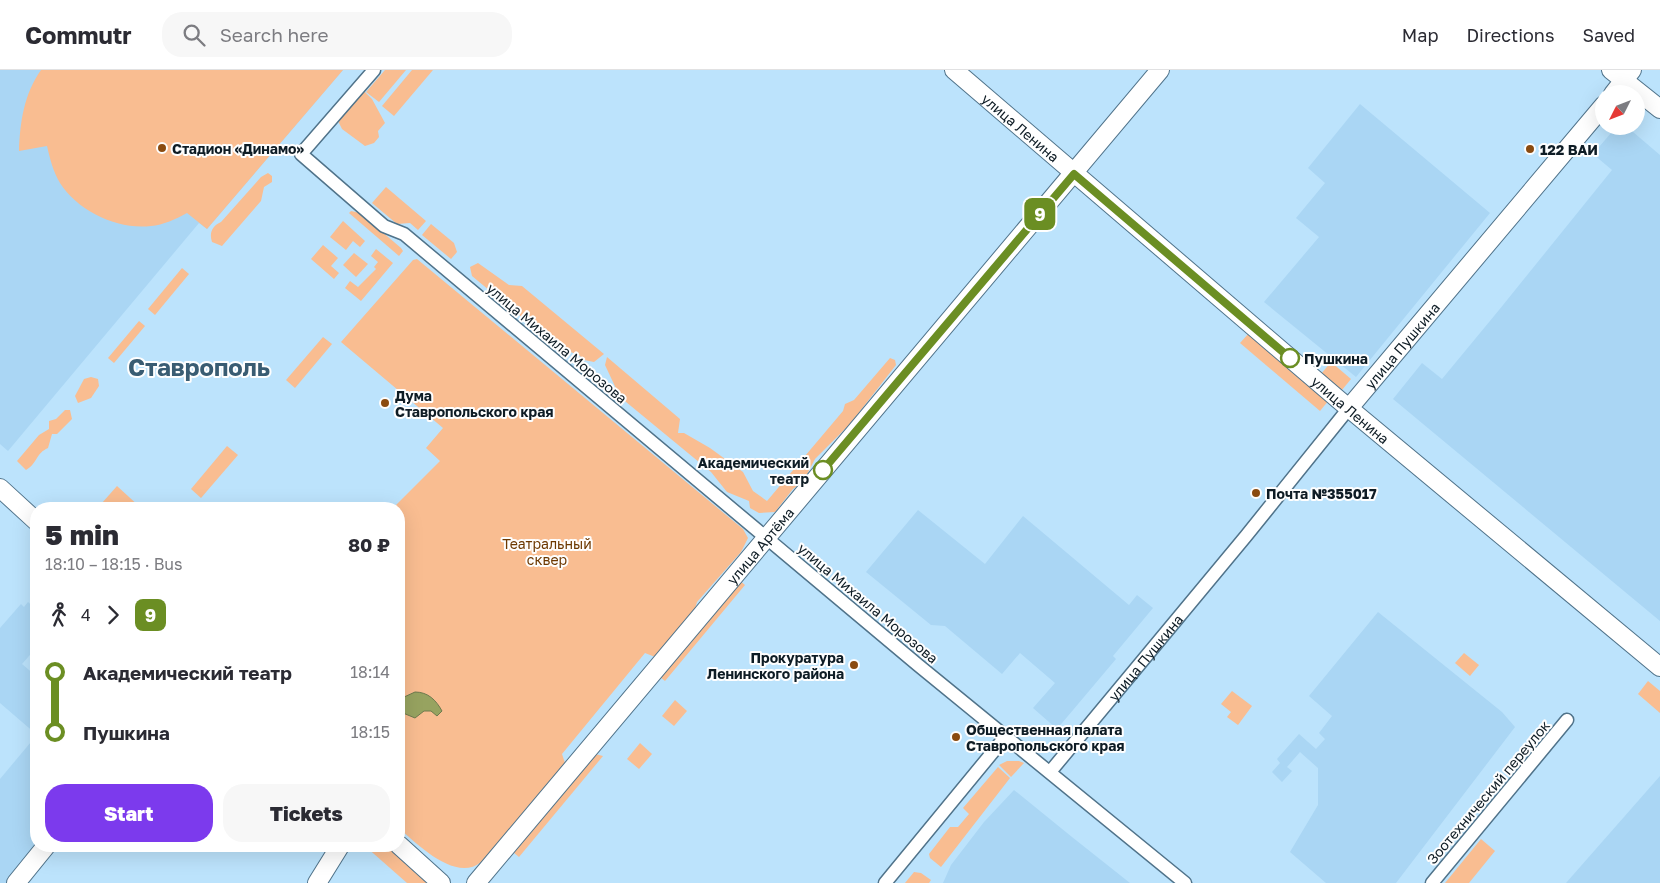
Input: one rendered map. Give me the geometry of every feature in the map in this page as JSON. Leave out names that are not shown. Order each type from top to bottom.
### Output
[{"type":"main road","name":"улица Ленина","points":[[954,70],[1349,408],[1660,667]]},
{"type":"main road","name":"улица Артёма","points":[[476,883],[1160,70]]},
{"type":"main road","points":[[1620,78],[1660,109]]},
{"type":"main road","name":"улица Пушкина","points":[[1349,408],[1595,116]]},
{"type":"main road","points":[[0,488],[30,516]]},
{"type":"main road","points":[[405,851],[440,883]]},
{"type":"main road","points":[[16,883],[41,852]]},
{"type":"main road","points":[[317,883],[336,852]]},
{"type":"street","name":"улица Михаила Морозова","points":[[374,70],[301,154],[384,226],[404,234],[766,537],[1185,883]]},
{"type":"street","name":"улица Пушкина","points":[[1050,772],[1246,536],[1349,408]]},
{"type":"street","name":"Зоотехнический переулок","points":[[1432,883],[1568,720]]},
{"type":"street","points":[[886,883],[1006,736]]},
{"type":"shaded area","points":[[0,70],[343,70],[207,229],[199,223],[8,451],[0,444]]},
{"type":"shaded area","points":[[1360,104],[1490,213],[1356,377],[1264,302],[1319,237],[1296,218],[1325,183],[1308,168]]},
{"type":"shaded area","points":[[1609,135],[1637,135],[1660,155],[1660,621],[1393,399],[1422,363],[1442,379],[1499,310],[1612,170],[1593,154]]},
{"type":"shaded area","points":[[918,510],[985,564],[1023,516],[1129,605],[1137,595],[1153,608],[1113,656],[1116,659],[1057,729],[1033,708],[1055,683],[1020,653],[1002,674],[945,626],[931,625],[866,572]]},
{"type":"shaded area","points":[[28,602],[30,604],[30,655],[22,664],[30,671],[30,729],[0,703],[0,628],[21,604],[24,607]]},
{"type":"shaded area","points":[[1378,612],[1502,712],[1515,727],[1396,883],[1326,883],[1290,852],[1318,805],[1318,768],[1300,752],[1287,767],[1292,771],[1282,782],[1272,772],[1280,763],[1277,759],[1299,734],[1316,749],[1325,739],[1319,733],[1332,716],[1309,696]]},
{"type":"shaded area","points":[[415,692],[424,693],[437,703],[442,711],[437,716],[431,711],[424,711],[415,718],[405,714],[405,697]]},
{"type":"shaded area","points":[[30,743],[30,852],[32,852],[11,883],[0,883],[0,779]]},
{"type":"shaded area","points":[[1660,776],[1660,883],[1566,883]]},
{"type":"shaded area","points":[[1014,790],[1130,883],[943,883],[951,865],[984,822]]},
{"type":"green space","name":"Стадион «Динамо»","points":[[41,70],[343,70],[207,229],[187,213],[151,226],[125,225],[112,222],[88,210],[68,193],[60,183],[47,146],[19,151],[20,129],[24,109],[35,79]]},
{"type":"green space","points":[[385,70],[406,70],[379,102],[366,92]]},
{"type":"green space","points":[[412,70],[433,70],[394,116],[382,106]]},
{"type":"green space","points":[[362,89],[372,99],[385,123],[378,131],[379,137],[374,143],[365,146],[342,129],[338,121],[341,115],[349,109],[351,100]]},
{"type":"green space","points":[[268,173],[272,176],[272,182],[264,187],[261,201],[222,246],[212,242],[211,233],[213,228],[221,222],[261,177]]},
{"type":"green space","points":[[386,187],[426,221],[418,230],[410,223],[397,224],[372,203]]},
{"type":"green space","points":[[351,211],[360,213],[401,248],[403,251],[399,256],[349,213]]},
{"type":"green space","points":[[343,221],[365,241],[360,247],[353,241],[346,250],[330,237]]},
{"type":"green space","points":[[431,224],[454,243],[457,252],[451,259],[422,235]]},
{"type":"green space","points":[[323,245],[338,258],[331,266],[339,273],[334,279],[311,259]]},
{"type":"green space","points":[[376,249],[393,263],[361,301],[345,288],[350,281],[358,287],[376,269],[374,267],[378,262],[371,256]]},
{"type":"green space","points":[[354,253],[368,264],[356,277],[343,265]]},
{"type":"green space","name":"Театральный сквер","points":[[417,259],[743,529],[748,538],[741,552],[697,602],[695,609],[655,657],[645,653],[562,754],[565,763],[483,863],[460,868],[437,859],[405,833],[405,502],[399,502],[440,461],[426,448],[443,428],[341,342],[413,260]]},
{"type":"green space","points":[[478,263],[509,285],[522,286],[604,354],[594,362],[584,360],[579,355],[559,348],[472,276],[470,267]]},
{"type":"green space","points":[[182,268],[189,274],[155,315],[148,309]]},
{"type":"green space","points":[[139,321],[145,326],[114,363],[108,358]]},
{"type":"green space","points":[[1249,333],[1329,400],[1320,411],[1240,343]]},
{"type":"green space","points":[[323,337],[332,344],[295,388],[286,380]]},
{"type":"green space","points":[[607,357],[680,419],[678,433],[684,433],[710,448],[743,472],[753,491],[767,501],[843,411],[845,404],[854,400],[890,358],[895,360],[896,365],[850,424],[815,459],[803,482],[793,489],[775,512],[759,513],[750,508],[749,501],[727,492],[711,472],[620,397],[605,365]]},
{"type":"green space","points":[[1331,362],[1351,379],[1342,390],[1321,374]]},
{"type":"green space","points":[[91,377],[98,379],[99,386],[91,398],[78,403],[75,396],[84,379]]},
{"type":"green space","points":[[65,410],[70,410],[72,419],[57,434],[52,434],[48,448],[26,470],[17,461],[39,435],[49,429],[49,421],[56,419]]},
{"type":"green space","points":[[227,446],[238,455],[201,498],[191,489]]},
{"type":"green space","points":[[117,486],[134,502],[103,502]]},
{"type":"green space","points":[[739,580],[745,585],[665,681],[660,677]]},
{"type":"green space","points":[[1464,653],[1479,665],[1470,676],[1455,663]]},
{"type":"green space","points":[[1648,681],[1660,691],[1660,713],[1638,694]]},
{"type":"green space","points":[[1232,691],[1252,706],[1238,725],[1227,717],[1231,712],[1221,704]]},
{"type":"green space","points":[[675,700],[687,711],[674,726],[662,716]]},
{"type":"green space","points":[[640,743],[652,754],[639,769],[627,759]]},
{"type":"green space","points":[[595,754],[603,756],[519,857],[513,852]]},
{"type":"green space","points":[[1007,761],[1024,763],[1011,777],[999,765]]},
{"type":"green space","points":[[998,767],[1010,778],[941,867],[930,858],[929,854],[950,827],[958,827],[969,814],[963,808]]},
{"type":"green space","points":[[1481,839],[1495,851],[1469,883],[1445,883]]},
{"type":"green space","points":[[372,852],[394,852],[430,883],[407,883]]},
{"type":"green space","points":[[914,872],[921,873],[931,880],[929,883],[905,883]]},
{"type":"bus line","name":"9","points":[[823,470],[1074,174],[1290,358]]},
{"type":"place","name":"Стадион «Динамо»","points":[[162,148]]},
{"type":"place","name":"122 ВАИ","points":[[1530,149]]},
{"type":"place","name":"Пушкина","points":[[1290,358]]},
{"type":"place","name":"Дума Ставропольского края","points":[[385,403]]},
{"type":"place","name":"Академический театр","points":[[823,470]]},
{"type":"place","name":"Почта №355017","points":[[1256,493]]},
{"type":"place","name":"Прокуратура Ленинского района","points":[[854,665]]},
{"type":"place","name":"Общественная палата Ставропольского края","points":[[956,737]]},
{"type":"district","name":"Ставрополь","points":[[199,366]]}]
